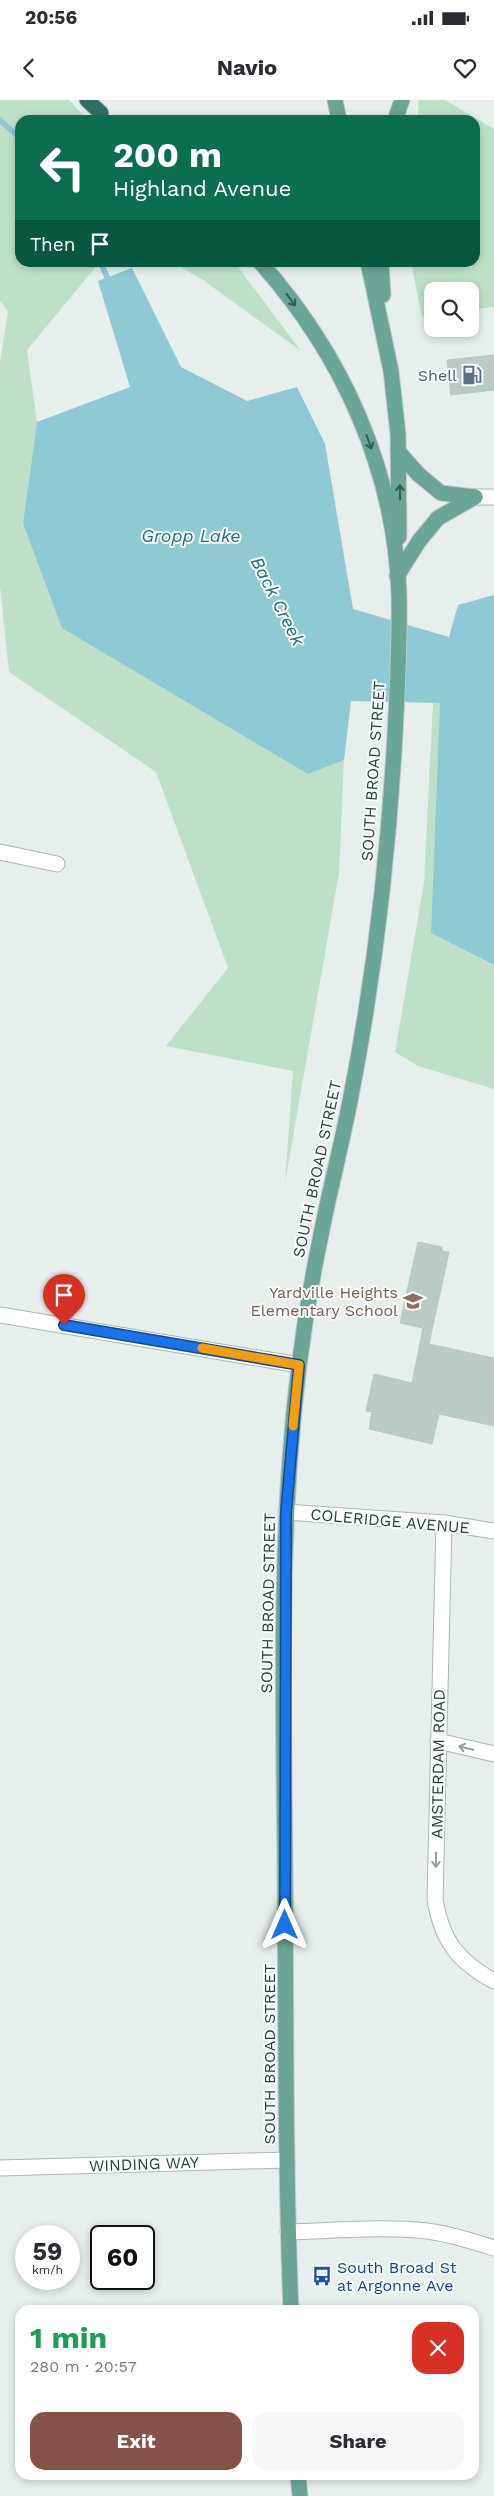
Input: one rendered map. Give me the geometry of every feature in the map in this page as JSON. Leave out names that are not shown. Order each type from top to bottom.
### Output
[{"type":"highway","points":[[89,100],[102,115]]},
{"type":"main road","points":[[397,115],[402,100]]},
{"type":"main road","name":"SOUTH BROAD STREET","points":[[264,267],[316,332],[356,408],[374,456],[385,498],[399,592],[395,727],[382,897],[365,1019],[350,1100],[320,1238],[299,1365],[286,1512],[284,1812],[287,2160],[291,2305]]},
{"type":"main road","name":"SOUTH BROAD STREET","points":[[369,267],[390,371],[398,451],[400,497],[397,576]]},
{"type":"main road","points":[[380,267],[390,371]]},
{"type":"main road","points":[[398,451],[418,474],[441,492],[475,497]]},
{"type":"main road","points":[[397,576],[419,541],[438,518],[475,497]]},
{"type":"main road","points":[[296,2496],[297,2480]]},
{"type":"main road","points":[[298,2480],[300,2496]]},
{"type":"street","points":[[475,497],[494,497]]},
{"type":"street","points":[[0,852],[57,864]]},
{"type":"street","points":[[0,1315],[299,1365]]},
{"type":"street","name":"COLERIDGE AVENUE","points":[[286,1512],[444,1523],[494,1531]]},
{"type":"street","name":"AMSTERDAM ROAD","points":[[444,1523],[434,1900],[439,1921],[448,1941],[461,1958],[476,1971],[494,1981]]},
{"type":"street","points":[[438,1741],[494,1754]]},
{"type":"street","name":"WINDING WAY","points":[[0,2168],[287,2160]]},
{"type":"street","points":[[288,2232],[396,2229],[427,2231],[464,2238],[494,2248]]},
{"type":"green space","points":[[0,100],[69,100],[83,115],[15,115],[15,267],[96,267],[27,350],[37,422],[23,523],[307,774],[344,760],[339,873],[285,1183],[293,1071],[166,1046],[228,968],[156,772],[9,672],[0,586],[0,363],[8,311],[0,301]]},
{"type":"green space","points":[[419,100],[445,100],[470,115],[418,115]]},
{"type":"green space","points":[[480,121],[494,129],[494,307],[479,309],[479,282],[424,282],[424,317],[422,317],[412,267],[480,267]]},
{"type":"green space","points":[[181,267],[238,267],[301,351],[203,280]]},
{"type":"green space","points":[[433,703],[441,703],[431,933],[494,965],[494,1089],[418,1066],[395,1052],[424,883]]},
{"type":"water","name":"Gropp Lake","points":[[132,268],[181,367],[247,401],[297,387],[325,444],[353,609],[449,637],[458,605],[494,595],[494,965],[431,933],[440,703],[351,701],[344,760],[308,774],[62,628],[23,523],[37,422],[130,387],[98,281]]},
{"type":"building","name":"Shell","points":[[494,355],[494,390],[451,395],[447,360]]},
{"type":"building","points":[[418,1242],[442,1247],[442,1251],[449,1252],[429,1344],[494,1358],[494,1426],[439,1414],[432,1444],[369,1429],[372,1412],[366,1411],[374,1374],[412,1383],[423,1328],[400,1323]]},
{"type":"waterway","name":"Back Creek","points":[[0,120],[15,134]]},
{"type":"waterway","name":"Back Creek","points":[[102,267],[110,283]]},
{"type":"slow traffic","points":[[202,1348],[299,1365],[293,1426]]},
{"type":"place","name":"Shell","points":[[472,375]]},
{"type":"place","name":"Yardville Heights Elementary School","points":[[413,1301]]},
{"type":"place","name":"South Broad St at Argonne Ave","points":[[322,2276]]},
{"type":"route","points":[[64,1325],[299,1365],[286,1512],[285,1925]]}]
